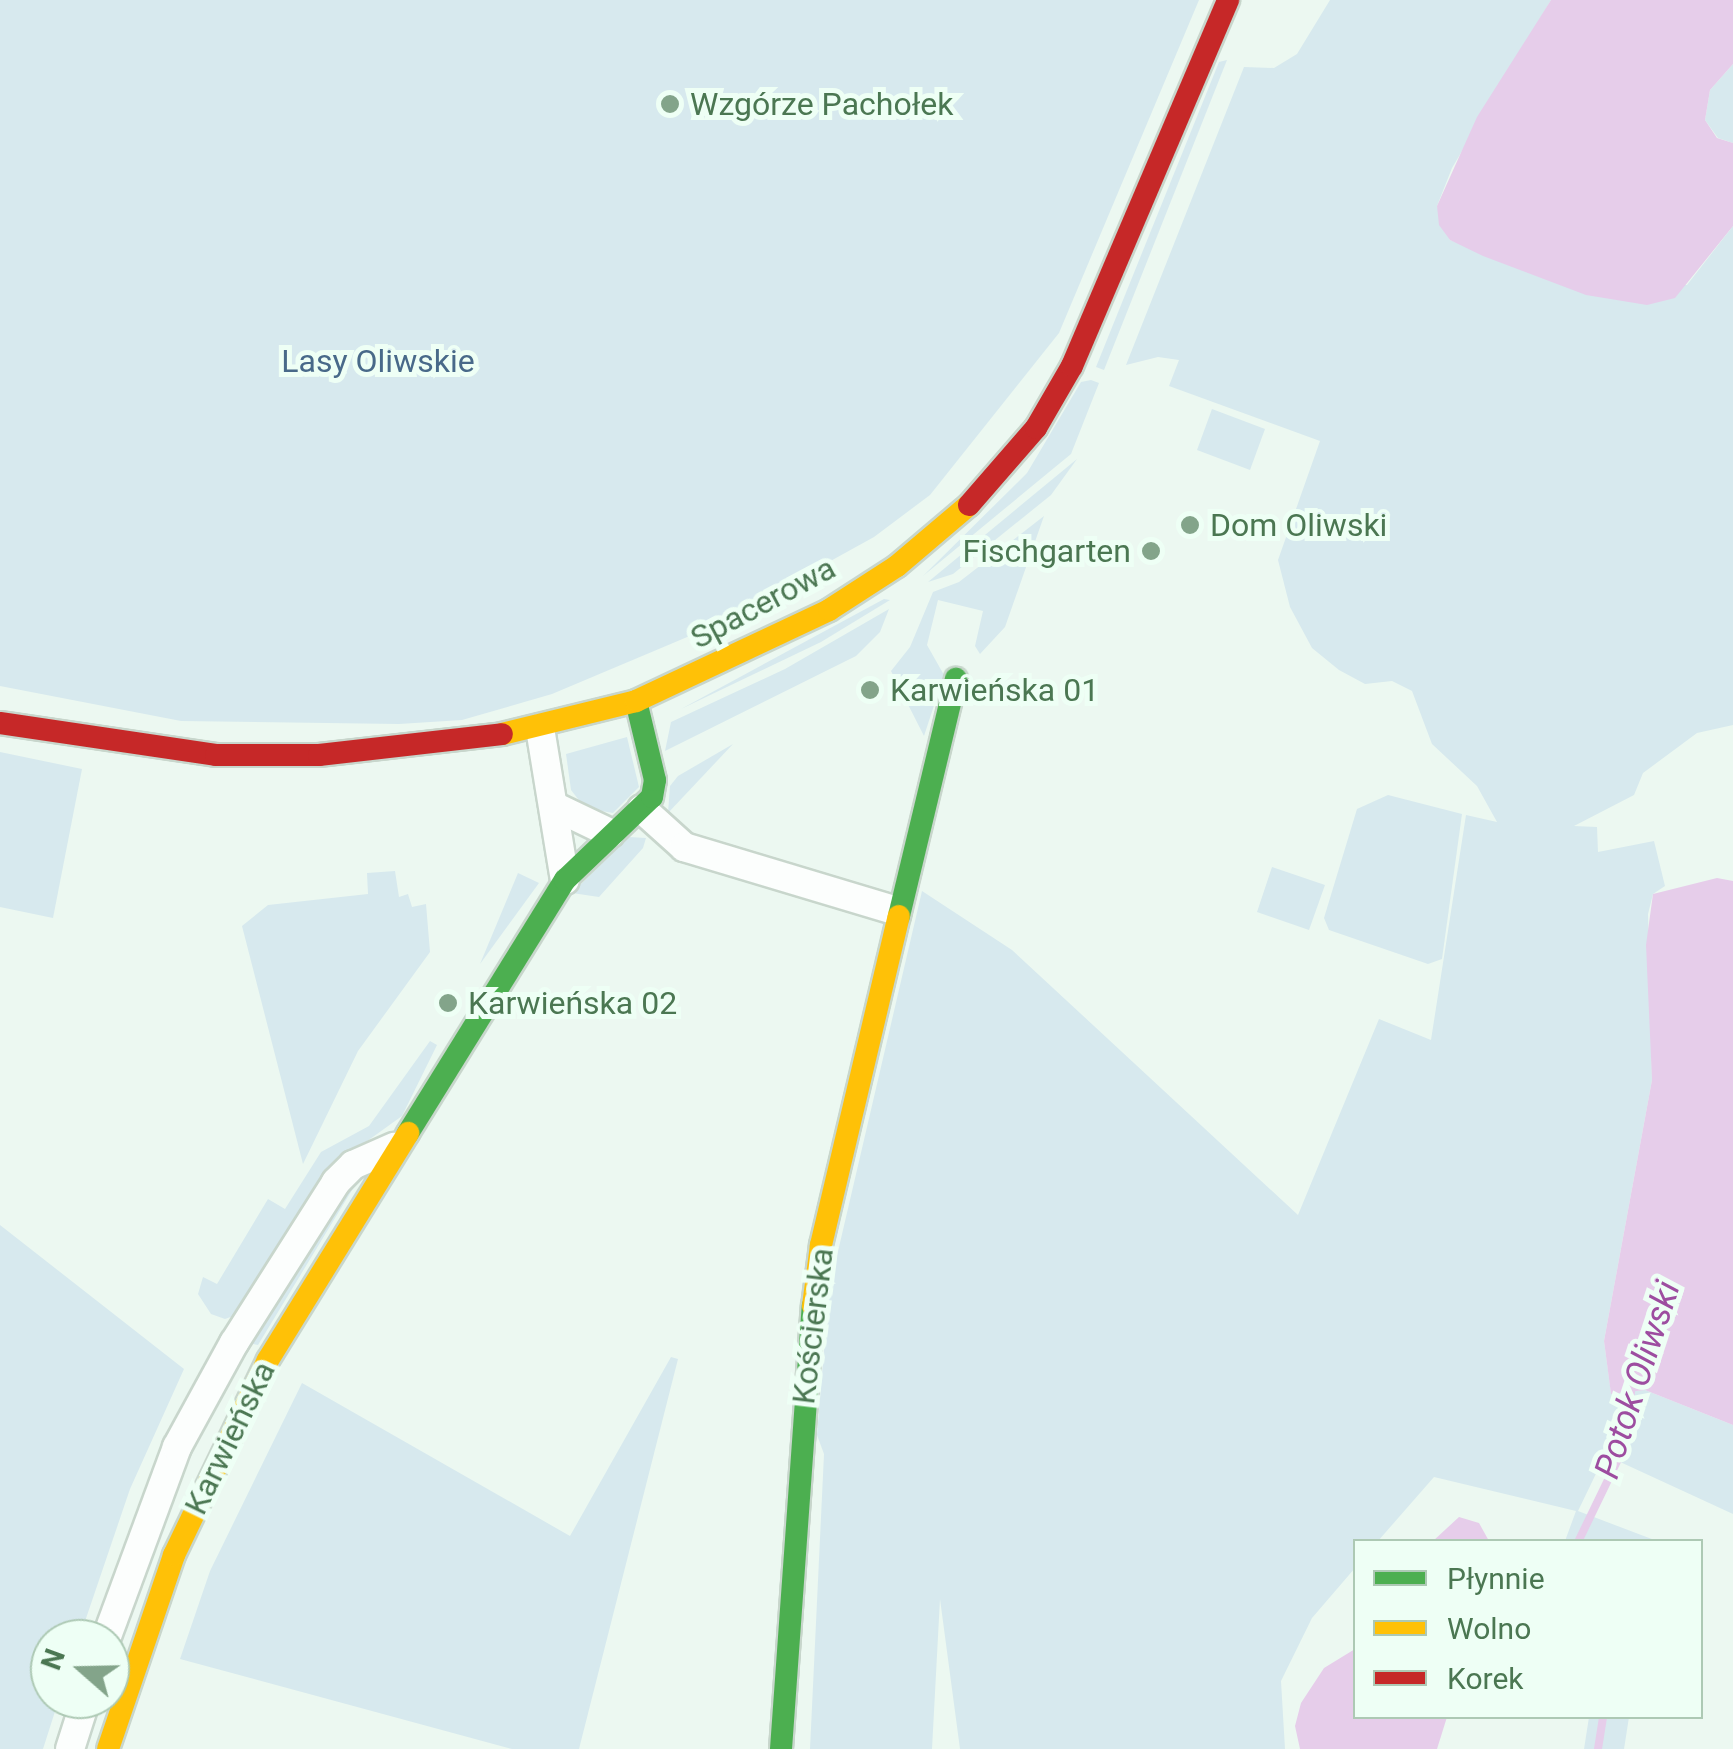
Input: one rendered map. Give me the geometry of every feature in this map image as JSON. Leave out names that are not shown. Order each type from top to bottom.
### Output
[{"type":"street","name":"Spacerowa","points":[[0,724],[170,753],[286,756],[476,740],[540,728],[636,700],[856,592],[964,511],[1011,462],[1072,366],[1228,0]]},
{"type":"street","name":"Kościerska","points":[[782,1749],[813,1299],[898,911],[956,680]]},
{"type":"street","points":[[636,700],[656,780],[642,809],[684,847],[898,911]]},
{"type":"street","points":[[540,728],[558,808],[565,880]]},
{"type":"street","points":[[558,808],[610,833]]},
{"type":"street","name":"Karwieńska","points":[[108,1749],[140,1644],[210,1474],[268,1360],[394,1147],[565,880],[610,833],[642,809]]},
{"type":"street","name":"Karwieńska","points":[[113,1619],[177,1447],[234,1342],[336,1182],[354,1165],[394,1147]]},
{"type":"street","points":[[70,1749],[80,1719]]},
{"type":"green space","name":"Lasy Oliwskie","points":[[0,0],[1199,0],[1059,333],[930,495],[874,537],[711,627],[552,694],[462,720],[399,724],[181,721],[0,686]]},
{"type":"green space","points":[[1330,0],[1551,0],[1452,168],[1437,206],[1450,240],[1529,271],[1687,285],[1733,226],[1733,725],[1697,733],[1643,773],[1634,795],[1574,826],[1597,827],[1598,852],[1654,841],[1665,886],[1653,894],[1648,914],[1652,1080],[1604,1341],[1611,1393],[1645,1390],[1733,1425],[1733,1514],[1605,1455],[1578,1511],[1652,1539],[1566,1539],[1576,1511],[1434,1477],[1380,1539],[1353,1539],[1353,1570],[1312,1618],[1281,1681],[1285,1749],[960,1749],[940,1599],[932,1749],[810,1749],[824,1454],[817,1435],[829,1290],[922,891],[1012,950],[1298,1215],[1379,1019],[1431,1040],[1466,815],[1497,822],[1477,786],[1432,744],[1412,691],[1392,681],[1365,684],[1339,670],[1312,648],[1290,607],[1278,560],[1320,441],[1169,386],[1179,360],[1158,357],[1126,365],[1244,67],[1274,68],[1297,54]]},
{"type":"green space","points":[[1227,60],[1104,370],[1096,367],[1219,62]]},
{"type":"green space","points":[[1733,64],[1733,143],[1718,138],[1705,120],[1710,90]]},
{"type":"green space","points":[[1081,382],[1099,383],[1071,454],[923,576],[1027,473]]},
{"type":"green space","points":[[1212,409],[1265,429],[1250,470],[1197,450]]},
{"type":"green space","points":[[1077,459],[1051,495],[953,574],[928,582]]},
{"type":"green space","points":[[1044,516],[1005,627],[980,654],[975,646],[983,611],[938,600],[927,645],[944,675],[924,736],[891,671],[910,647],[933,592],[959,582]]},
{"type":"green space","points":[[884,599],[890,600],[821,642],[681,709]]},
{"type":"green space","points":[[889,609],[880,632],[856,656],[665,751],[671,722],[785,669]]},
{"type":"green space","points":[[627,737],[639,787],[613,813],[585,808],[571,790],[566,754]]},
{"type":"green space","points":[[733,744],[668,813],[670,786],[678,776]]},
{"type":"green space","points":[[0,752],[82,769],[53,918],[0,907]]},
{"type":"green space","points":[[1388,795],[1462,814],[1442,959],[1428,964],[1329,930],[1324,918],[1357,809]]},
{"type":"green space","points":[[629,837],[646,838],[643,848],[599,897],[572,893]]},
{"type":"green space","points":[[1272,867],[1325,885],[1309,930],[1257,912]]},
{"type":"green space","points":[[395,871],[399,897],[408,894],[412,907],[426,904],[430,952],[358,1051],[303,1164],[242,926],[268,905],[368,894],[367,873]]},
{"type":"green space","points":[[518,873],[539,883],[480,964]]},
{"type":"green space","points":[[430,1041],[437,1045],[402,1116],[352,1152],[239,1314],[225,1319],[211,1314],[198,1294],[203,1277],[217,1284],[268,1199],[285,1209],[321,1152],[369,1126]]},
{"type":"green space","points":[[366,1167],[258,1345],[248,1343],[338,1193]]},
{"type":"green space","points":[[0,1225],[184,1369],[130,1489],[86,1619],[30,1619],[30,1719],[53,1719],[43,1749],[0,1749]]},
{"type":"green space","points":[[671,1357],[678,1359],[579,1749],[512,1749],[180,1659],[210,1571],[302,1383],[570,1536]]},
{"type":"green space","points":[[1589,1719],[1629,1719],[1624,1749],[1584,1749]]},
{"type":"water","points":[[1551,0],[1733,0],[1733,64],[1710,90],[1705,120],[1717,138],[1733,143],[1733,226],[1675,298],[1647,305],[1586,295],[1483,256],[1450,240],[1439,225],[1437,206],[1477,117]]},
{"type":"water","points":[[1717,878],[1733,881],[1733,1425],[1645,1390],[1611,1394],[1604,1341],[1652,1080],[1646,945],[1653,894]]},
{"type":"water","points":[[1459,1517],[1479,1523],[1488,1539],[1435,1539]]},
{"type":"water","points":[[1353,1650],[1353,1719],[1446,1719],[1437,1749],[1300,1749],[1295,1726],[1301,1703],[1324,1668]]},
{"type":"waterway","name":"Potok Oliwski","points":[[1579,1539],[1623,1449],[1633,1378]]},
{"type":"waterway","name":"Potok Oliwski","points":[[1598,1749],[1603,1719]]},
{"type":"traffic: fast","points":[[899,916],[956,679]]},
{"type":"traffic: fast","points":[[408,1133],[565,880],[652,797],[655,780],[636,701]]},
{"type":"traffic: fast","points":[[781,1749],[813,1306]]},
{"type":"traffic: slow","points":[[502,734],[636,701],[829,610],[897,566],[969,505]]},
{"type":"traffic: slow","points":[[813,1306],[821,1245],[899,916]]},
{"type":"traffic: slow","points":[[108,1749],[174,1555],[268,1360],[408,1133]]},
{"type":"traffic: jam","points":[[969,505],[1036,428],[1072,366],[1228,0]]},
{"type":"traffic: jam","points":[[0,723],[216,755],[319,755],[502,734]]},
{"type":"place","name":"Wzgórze Pachołek","points":[[670,104]]},
{"type":"place","name":"Dom Oliwski","points":[[1190,525]]},
{"type":"place","name":"Fischgarten","points":[[1151,551]]},
{"type":"place","name":"Karwieńska 01","points":[[870,690]]},
{"type":"place","name":"Karwieńska 02","points":[[448,1003]]}]
